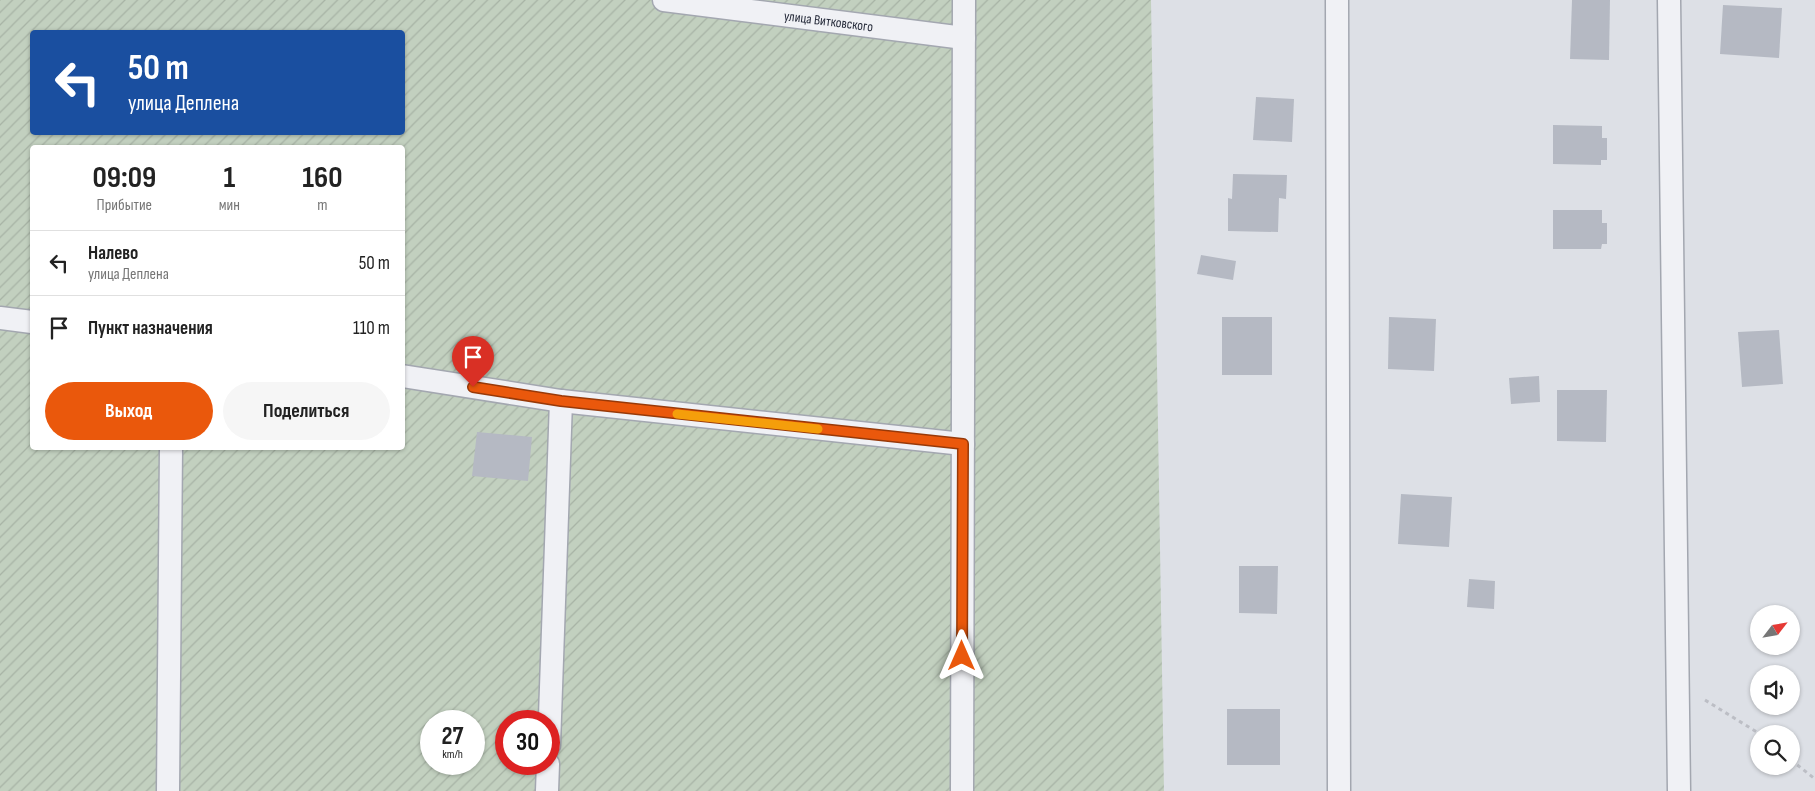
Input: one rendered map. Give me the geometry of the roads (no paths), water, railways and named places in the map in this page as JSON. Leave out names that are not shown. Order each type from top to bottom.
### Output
[{"type":"street","name":"улица Витковского","points":[[664,0],[964,38]]},
{"type":"street","points":[[962,791],[964,0]]},
{"type":"street","points":[[1337,0],[1339,791]]},
{"type":"street","points":[[1669,0],[1679,791]]},
{"type":"street","points":[[0,318],[30,322]]},
{"type":"street","points":[[405,376],[561,401],[963,444]]},
{"type":"street","points":[[550,710],[561,401]]},
{"type":"street","points":[[168,791],[171,450]]},
{"type":"street","points":[[547,791],[548,775]]}]
